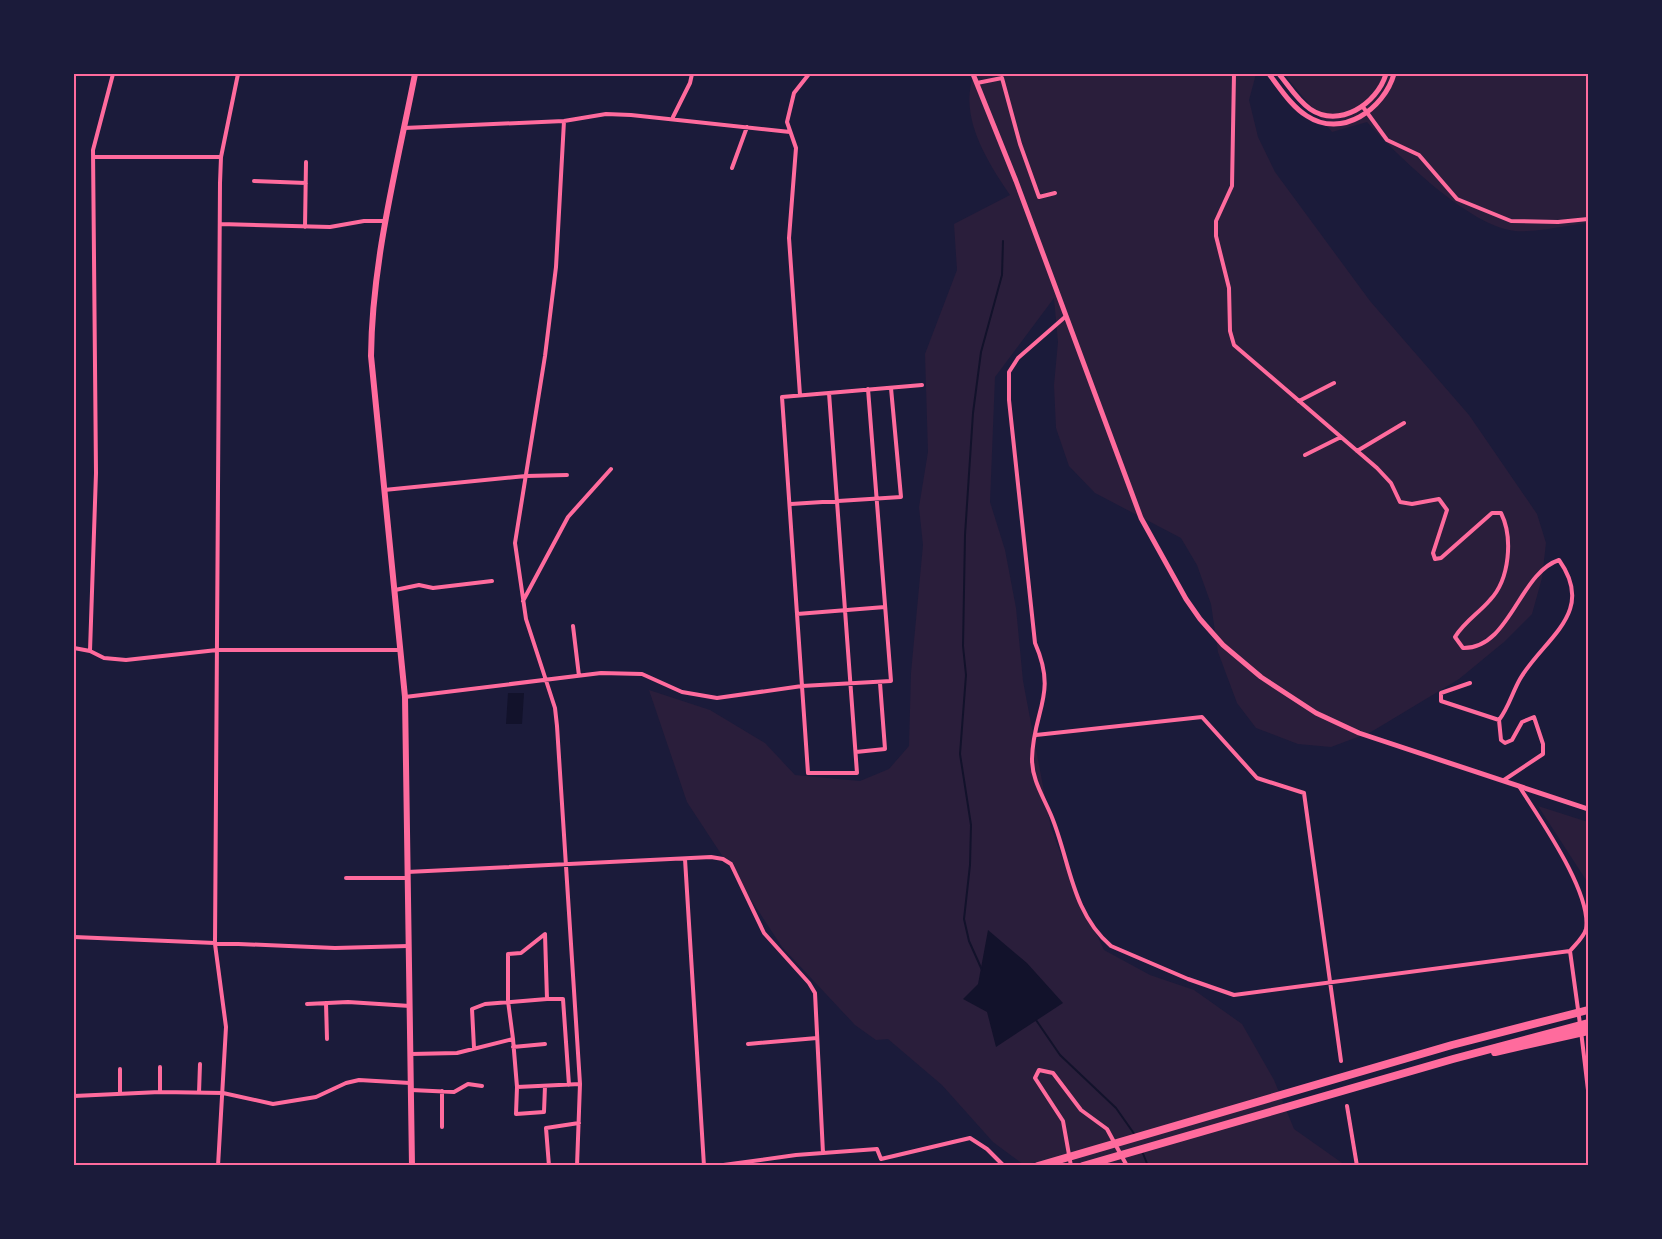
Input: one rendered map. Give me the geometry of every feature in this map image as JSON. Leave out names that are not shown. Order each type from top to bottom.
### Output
[{"type":"highway","points":[[1038,1166],[1463,1042],[1588,1010]]},
{"type":"highway","points":[[1083,1166],[1382,1079],[1588,1023]]},
{"type":"highway","points":[[1382,1079],[1588,1030]]},
{"type":"main road","points":[[412,1166],[405,697],[371,356],[371,321],[415,74]]},
{"type":"street","points":[[90,651],[96,473],[94,157],[100,118],[113,74]]},
{"type":"street","points":[[218,1166],[226,1027],[215,944],[219,224],[221,157],[238,74]]},
{"type":"street","points":[[673,117],[690,83],[692,74]]},
{"type":"street","points":[[800,394],[789,238],[796,148],[787,122],[794,93],[809,74]]},
{"type":"street","points":[[973,74],[1016,181],[1141,518],[1186,599],[1223,645],[1261,677],[1316,713],[1359,733],[1588,809]]},
{"type":"street","points":[[1234,74],[1232,186],[1216,221],[1216,236],[1229,288],[1230,331],[1234,345],[1357,451],[1391,483],[1401,502],[1412,504],[1439,499],[1447,510],[1433,553],[1435,559],[1441,558],[1492,513],[1501,513],[1509,531],[1501,583],[1491,600],[1460,628],[1455,637],[1463,648],[1480,644],[1500,629],[1539,572],[1551,563],[1559,560],[1567,571],[1574,599],[1563,625],[1520,679],[1510,706],[1499,720],[1501,740],[1505,743],[1512,740],[1522,722],[1534,717],[1543,744],[1543,754],[1503,781]]},
{"type":"street","points":[[1269,74],[1294,106],[1307,117],[1340,124],[1368,113],[1381,100],[1391,85],[1394,74]]},
{"type":"street","points":[[1279,74],[1300,101],[1311,110],[1339,117],[1363,107],[1375,95],[1386,74]]},
{"type":"street","points":[[977,83],[1002,78],[1020,144],[1039,197],[1055,193]]},
{"type":"street","points":[[1363,107],[1387,140],[1419,155],[1457,199],[1511,221],[1558,222],[1588,219]]},
{"type":"street","points":[[404,128],[564,121],[606,114],[673,117],[790,132]]},
{"type":"street","points":[[564,121],[556,267],[515,543],[522,602],[556,717],[580,1084],[577,1166]]},
{"type":"street","points":[[732,168],[747,127]]},
{"type":"street","points":[[94,157],[221,157]]},
{"type":"street","points":[[305,227],[306,162]]},
{"type":"street","points":[[254,182],[306,183]]},
{"type":"street","points":[[219,224],[330,227],[364,221],[387,221]]},
{"type":"street","points":[[1065,317],[1018,358],[1009,372],[1009,400],[1035,643],[1045,665],[1046,689],[1032,760],[1037,786],[1054,824],[1075,896],[1101,937],[1111,946],[1188,980],[1233,995],[1570,951],[1586,932],[1587,914],[1574,880],[1518,785]]},
{"type":"street","points":[[1299,401],[1334,383]]},
{"type":"street","points":[[829,393],[857,773],[808,773],[782,397],[922,385]]},
{"type":"street","points":[[791,504],[901,497],[891,388]]},
{"type":"street","points":[[405,697],[621,672],[642,674],[682,692],[717,698],[802,686],[891,681],[868,389]]},
{"type":"street","points":[[1357,451],[1404,423]]},
{"type":"street","points":[[1305,455],[1341,437]]},
{"type":"street","points":[[522,602],[568,517],[611,469]]},
{"type":"street","points":[[384,490],[526,476],[567,475]]},
{"type":"street","points":[[395,590],[419,585],[433,588],[492,581]]},
{"type":"street","points":[[797,614],[885,607]]},
{"type":"street","points":[[573,626],[579,676]]},
{"type":"street","points":[[74,648],[90,651],[104,658],[126,660],[217,650],[401,650]]},
{"type":"street","points":[[856,752],[885,749],[880,683]]},
{"type":"street","points":[[1470,683],[1441,693],[1441,701],[1499,720]]},
{"type":"street","points":[[1036,735],[1202,717],[1257,778],[1304,793],[1309,814],[1341,1061]]},
{"type":"street","points":[[346,878],[711,857],[723,859],[731,864],[764,933],[809,983],[815,993],[823,1153]]},
{"type":"street","points":[[685,859],[704,1166]]},
{"type":"street","points":[[545,1086],[544,1112],[516,1114],[517,1087],[508,1001],[508,954],[521,953],[545,934],[546,999]]},
{"type":"street","points":[[74,937],[335,948],[409,945]]},
{"type":"street","points":[[1570,951],[1586,1054],[1588,1090]]},
{"type":"street","points":[[474,1048],[472,1009],[484,1004],[508,1001],[563,999],[569,1084]]},
{"type":"street","points":[[326,1003],[327,1039]]},
{"type":"street","points":[[307,1004],[410,1006]]},
{"type":"street","points":[[410,1054],[457,1053],[513,1038]]},
{"type":"street","points":[[748,1044],[817,1038]]},
{"type":"street","points":[[513,1047],[545,1044]]},
{"type":"street","points":[[199,1093],[200,1064]]},
{"type":"street","points":[[160,1067],[160,1092]]},
{"type":"street","points":[[120,1069],[120,1094]]},
{"type":"street","points":[[1071,1166],[1063,1120],[1035,1078],[1039,1070],[1053,1072],[1081,1110],[1107,1129],[1127,1166]]},
{"type":"street","points":[[74,1096],[160,1092],[223,1093],[273,1104],[316,1097],[358,1080],[442,1092],[454,1092],[468,1084],[482,1086]]},
{"type":"street","points":[[517,1087],[580,1084]]},
{"type":"street","points":[[442,1092],[442,1127]]},
{"type":"street","points":[[1347,1106],[1357,1166]]},
{"type":"street","points":[[549,1166],[546,1128],[579,1123]]},
{"type":"street","points":[[716,1166],[877,1149],[881,1159],[969,1138],[987,1149],[1003,1165]]},
{"type":"shaded area","points":[[974,74],[1256,74],[1249,100],[1258,137],[1275,172],[1370,301],[1469,415],[1537,514],[1546,543],[1542,578],[1532,614],[1504,642],[1459,679],[1371,732],[1331,747],[1298,744],[1256,728],[1237,703],[1218,652],[1211,604],[1197,565],[1181,538],[1095,493],[1069,466],[1056,428],[1054,385],[1058,342],[1054,298],[995,377],[990,502],[1005,550],[1016,608],[1023,681],[1051,828],[1066,868],[1104,950],[1150,975],[1194,990],[1242,1024],[1274,1080],[1294,1129],[1345,1165],[1024,1165],[993,1142],[942,1085],[888,1039],[876,1040],[855,1025],[782,947],[687,802],[649,690],[710,710],[765,743],[795,775],[860,781],[889,769],[909,746],[911,673],[923,545],[919,507],[928,452],[925,354],[957,270],[954,224],[1010,195],[984,153],[972,122],[970,90]]},
{"type":"shaded area","points":[[1284,74],[1588,74],[1588,223],[1541,230],[1515,231],[1477,217],[1415,170],[1367,122],[1332,132]]},
{"type":"shaded area","points":[[508,693],[524,693],[522,724],[506,724]]},
{"type":"shaded area","points":[[1538,806],[1588,822],[1588,883]]},
{"type":"shaded area","points":[[988,930],[1027,963],[1063,1003],[996,1047],[987,1012],[963,999],[978,984]]},
{"type":"waterway","points":[[982,970],[969,941],[964,919],[970,865],[971,825],[960,754],[966,675],[963,646],[965,535],[973,413],[981,352],[1002,275],[1003,241]]},
{"type":"waterway","points":[[1036,1020],[1060,1055],[1116,1108],[1135,1135]]},
{"type":"waterway","points":[[1142,1151],[1148,1166]]}]
